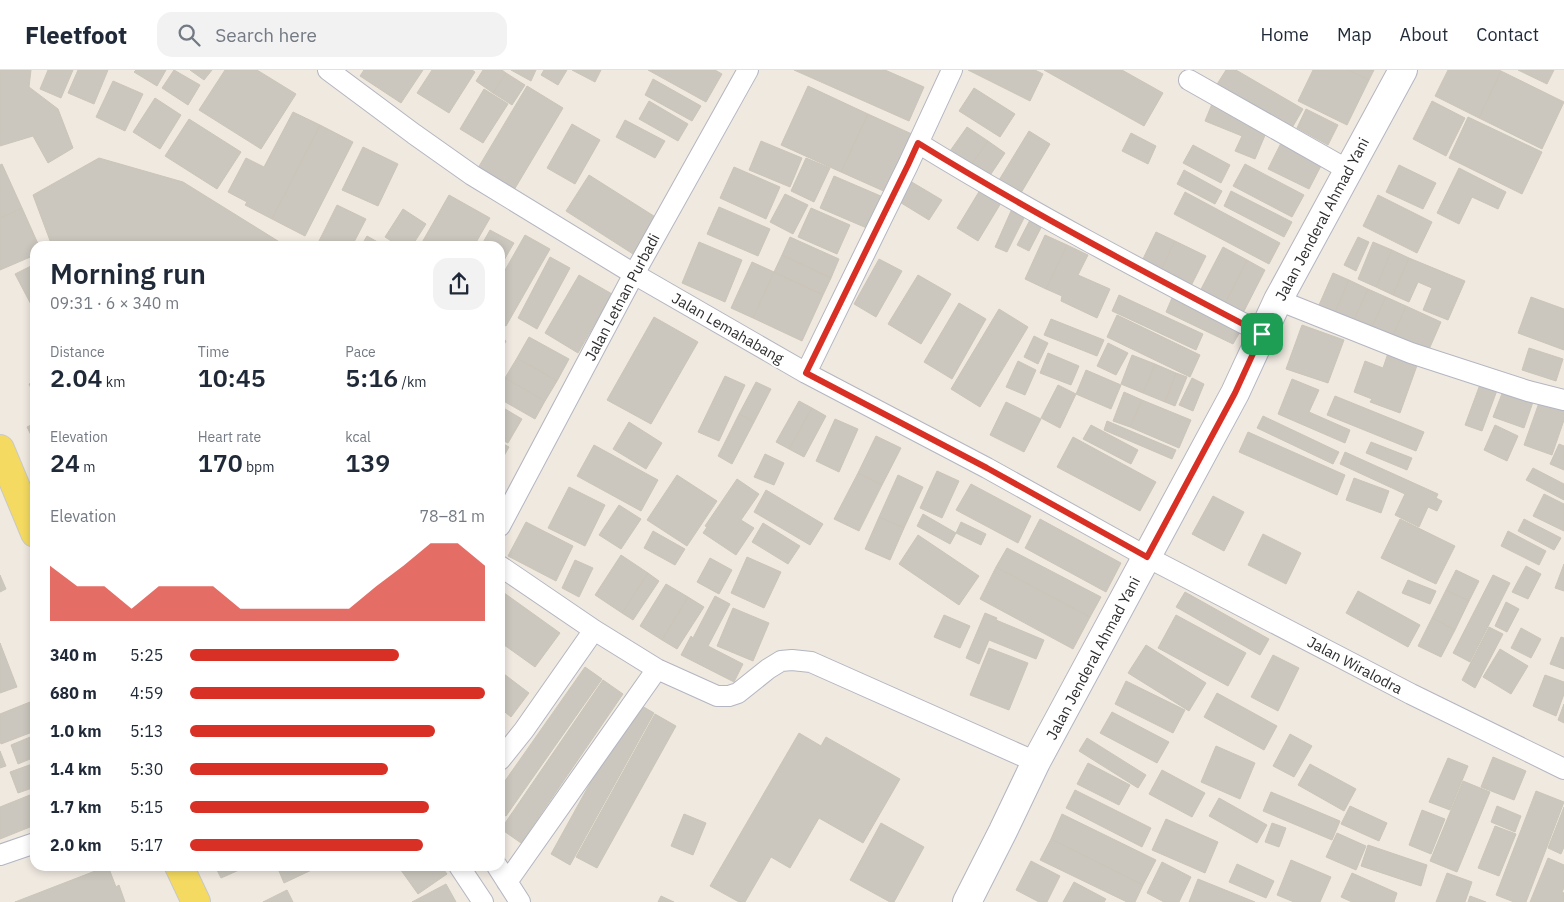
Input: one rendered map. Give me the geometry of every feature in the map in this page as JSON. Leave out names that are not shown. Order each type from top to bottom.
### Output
[{"type":"main road","name":"Jalan Jenderal Ahmad Yani","points":[[966,902],[1036,762],[1235,393],[1278,300],[1403,70]]},
{"type":"main road","points":[[0,449],[30,521]]},
{"type":"main road","points":[[181,871],[196,902]]},
{"type":"street","name":"Jalan Lemahabang","points":[[328,70],[472,175],[634,274],[806,373],[987,468],[1147,557]]},
{"type":"street","name":"Jalan Letnan Purbadi","points":[[505,517],[634,274],[748,70]]},
{"type":"street","points":[[806,373],[908,165],[952,70]]},
{"type":"street","points":[[1189,80],[1348,170]]},
{"type":"street","points":[[918,143],[976,179],[1108,253],[1262,334]]},
{"type":"street","points":[[1278,300],[1411,353],[1528,391],[1564,400]]},
{"type":"street","name":"Jalan Wiralodra","points":[[1147,557],[1411,694],[1564,769]]},
{"type":"street","points":[[505,569],[594,630],[657,669],[717,696],[729,696],[738,693],[781,661],[811,662],[1036,762]]},
{"type":"street","points":[[505,754],[524,730],[594,630]]},
{"type":"street","points":[[505,870],[657,669]]},
{"type":"street","points":[[0,855],[30,845]]},
{"type":"street","points":[[462,871],[483,902]]},
{"type":"street","points":[[502,874],[520,902]]},
{"type":"building","points":[[0,70],[31,70],[29,87],[58,109],[73,148],[48,163],[33,136],[0,146]]},
{"type":"building","points":[[48,70],[73,70],[61,98],[40,89]]},
{"type":"building","points":[[78,70],[108,70],[94,104],[68,93]]},
{"type":"building","points":[[136,70],[166,70],[157,86],[134,72]]},
{"type":"building","points":[[174,70],[200,85],[188,105],[162,88]]},
{"type":"building","points":[[190,70],[212,70],[204,80]]},
{"type":"building","points":[[225,70],[257,70],[296,94],[261,149],[199,110]]},
{"type":"building","points":[[364,70],[423,70],[401,103],[360,76]]},
{"type":"building","points":[[432,70],[472,70],[475,72],[449,113],[417,93]]},
{"type":"building","points":[[483,70],[502,70],[506,73],[493,93],[476,81]]},
{"type":"building","points":[[511,70],[536,70],[531,81]]},
{"type":"building","points":[[544,70],[567,70],[558,85],[541,75]]},
{"type":"building","points":[[572,70],[601,70],[595,82]]},
{"type":"building","points":[[648,70],[715,70],[722,74],[706,102]]},
{"type":"building","points":[[794,70],[885,70],[924,87],[909,121]]},
{"type":"building","points":[[968,70],[1035,70],[1043,74],[1030,101]]},
{"type":"building","points":[[1044,70],[1122,70],[1163,93],[1144,126]]},
{"type":"building","points":[[1226,70],[1236,70],[1303,109],[1289,133],[1214,89]]},
{"type":"building","points":[[1313,70],[1348,70],[1369,80],[1347,125],[1298,101]]},
{"type":"building","points":[[1348,70],[1374,70],[1369,80]]},
{"type":"building","points":[[1448,70],[1501,71],[1479,118],[1435,96]]},
{"type":"building","points":[[1518,70],[1554,70],[1547,84]]},
{"type":"building","points":[[1501,71],[1564,102],[1542,149],[1479,118]]},
{"type":"building","points":[[506,73],[525,85],[512,105],[493,93]]},
{"type":"building","points":[[653,79],[701,106],[692,121],[645,95]]},
{"type":"building","points":[[113,81],[143,94],[125,131],[96,117]]},
{"type":"building","points":[[527,86],[563,108],[514,190],[478,168]]},
{"type":"building","points":[[808,86],[868,114],[841,172],[781,145]]},
{"type":"building","points":[[974,88],[1015,114],[1000,137],[959,111]]},
{"type":"building","points":[[484,89],[508,104],[483,143],[460,129]]},
{"type":"building","points":[[155,98],[181,115],[160,149],[133,132]]},
{"type":"building","points":[[649,101],[688,124],[678,141],[639,119]]},
{"type":"building","points":[[1432,101],[1465,118],[1446,156],[1413,139]]},
{"type":"building","points":[[1212,104],[1266,133],[1255,159],[1235,151],[1242,136],[1205,121]]},
{"type":"building","points":[[1306,109],[1338,125],[1328,145],[1297,128]]},
{"type":"building","points":[[293,112],[320,125],[272,219],[245,205],[247,202],[228,192],[246,158],[264,167]]},
{"type":"building","points":[[868,114],[914,135],[888,193],[841,172]]},
{"type":"building","points":[[1468,117],[1542,152],[1522,194],[1449,158]]},
{"type":"building","points":[[189,119],[241,152],[217,189],[165,156]]},
{"type":"building","points":[[625,120],[665,141],[655,158],[616,137]]},
{"type":"building","points":[[572,124],[600,140],[575,184],[547,168]]},
{"type":"building","points":[[320,125],[353,142],[305,236],[272,219]]},
{"type":"building","points":[[967,127],[988,141],[971,165],[950,151]]},
{"type":"building","points":[[1029,131],[1050,144],[1018,198],[996,185]]},
{"type":"building","points":[[1131,133],[1156,146],[1148,164],[1122,151]]},
{"type":"building","points":[[1283,139],[1324,160],[1309,189],[1268,169]]},
{"type":"building","points":[[761,141],[802,158],[790,187],[749,170]]},
{"type":"building","points":[[988,141],[1005,153],[989,177],[971,165]]},
{"type":"building","points":[[1193,145],[1230,165],[1221,183],[1183,163]]},
{"type":"building","points":[[363,147],[398,164],[378,206],[342,190]]},
{"type":"building","points":[[99,158],[183,182],[278,241],[50,241],[33,195]]},
{"type":"building","points":[[806,158],[830,168],[814,202],[791,191]]},
{"type":"building","points":[[2,164],[22,208],[0,218],[0,165]]},
{"type":"building","points":[[1245,164],[1304,195],[1292,217],[1233,186]]},
{"type":"building","points":[[1399,165],[1436,183],[1423,209],[1386,192]]},
{"type":"building","points":[[734,167],[780,187],[766,219],[720,198]]},
{"type":"building","points":[[1459,168],[1506,192],[1498,209],[1472,197],[1459,224],[1437,213]]},
{"type":"building","points":[[1184,170],[1222,191],[1215,204],[1177,184]]},
{"type":"building","points":[[589,175],[657,218],[633,254],[566,211]]},
{"type":"building","points":[[834,176],[883,197],[869,229],[820,208]]},
{"type":"building","points":[[910,181],[942,200],[929,220],[898,201]]},
{"type":"building","points":[[980,190],[1001,203],[978,241],[957,228]]},
{"type":"building","points":[[1231,191],[1292,222],[1284,237],[1224,206]]},
{"type":"building","points":[[1185,192],[1280,243],[1269,264],[1174,214]]},
{"type":"building","points":[[785,194],[808,205],[793,234],[770,222]]},
{"type":"building","points":[[449,195],[490,218],[477,241],[423,241]]},
{"type":"building","points":[[1378,195],[1432,222],[1417,253],[1363,226]]},
{"type":"building","points":[[337,205],[366,219],[355,241],[319,241]]},
{"type":"building","points":[[719,207],[770,229],[758,256],[707,234]]},
{"type":"building","points":[[22,208],[37,241],[30,241],[30,257],[0,270],[0,218]]},
{"type":"building","points":[[811,208],[850,225],[837,254],[798,237]]},
{"type":"building","points":[[403,209],[426,224],[415,241],[391,241],[385,237]]},
{"type":"building","points":[[1011,211],[1024,218],[1007,252],[995,247]]},
{"type":"building","points":[[1032,216],[1044,222],[1029,251],[1017,245]]},
{"type":"building","points":[[490,230],[514,243],[505,258],[505,241],[484,241]]},
{"type":"building","points":[[1156,232],[1175,241],[1159,274],[1140,265]]},
{"type":"building","points":[[525,235],[550,249],[506,326],[505,325],[505,270]]},
{"type":"building","points":[[1045,235],[1067,245],[1046,289],[1025,279]]},
{"type":"building","points":[[367,236],[376,241],[364,241]]},
{"type":"building","points":[[790,237],[839,259],[831,278],[782,255]]},
{"type":"building","points":[[1358,237],[1369,242],[1356,271],[1344,265]]},
{"type":"building","points":[[1175,241],[1206,256],[1190,288],[1159,274]]},
{"type":"building","points":[[699,242],[742,260],[725,302],[682,283]]},
{"type":"building","points":[[1373,242],[1392,250],[1376,287],[1358,279]]},
{"type":"building","points":[[1067,245],[1088,255],[1078,275],[1110,289],[1097,318],[1061,301],[1062,296],[1046,289]]},
{"type":"building","points":[[1223,247],[1247,260],[1224,306],[1199,293]]},
{"type":"building","points":[[1392,250],[1409,258],[1393,295],[1376,287]]},
{"type":"building","points":[[782,255],[831,278],[823,295],[774,272]]},
{"type":"building","points":[[550,257],[570,268],[537,329],[518,318]]},
{"type":"building","points":[[1409,258],[1465,281],[1448,320],[1423,310],[1432,288],[1418,282],[1409,302],[1393,295]]},
{"type":"building","points":[[879,259],[902,271],[876,317],[854,304]]},
{"type":"building","points":[[1247,260],[1265,270],[1242,315],[1224,306]]},
{"type":"building","points":[[752,262],[774,272],[753,318],[731,308]]},
{"type":"building","points":[[30,266],[30,302],[15,274]]},
{"type":"building","points":[[774,272],[823,295],[802,341],[753,318]]},
{"type":"building","points":[[1333,273],[1349,280],[1335,312],[1319,305]]},
{"type":"building","points":[[579,275],[612,294],[578,353],[545,333]]},
{"type":"building","points":[[918,275],[951,294],[921,344],[888,324]]},
{"type":"building","points":[[1349,280],[1368,289],[1354,320],[1335,312]]},
{"type":"building","points":[[1368,289],[1386,297],[1371,328],[1354,320]]},
{"type":"building","points":[[1119,295],[1203,334],[1196,350],[1112,311]]},
{"type":"building","points":[[1386,297],[1406,306],[1392,338],[1371,328]]},
{"type":"building","points":[[1531,297],[1564,309],[1564,350],[1518,333]]},
{"type":"building","points":[[1172,298],[1241,330],[1233,344],[1166,312]]},
{"type":"building","points":[[959,303],[986,319],[952,379],[924,362]]},
{"type":"building","points":[[1406,306],[1441,322],[1427,354],[1392,338]]},
{"type":"building","points":[[999,309],[1028,327],[980,407],[951,389]]},
{"type":"building","points":[[1117,315],[1200,355],[1190,377],[1107,337]]},
{"type":"building","points":[[654,317],[698,342],[651,424],[607,400]]},
{"type":"building","points":[[1051,319],[1104,340],[1097,356],[1044,335]]},
{"type":"building","points":[[1302,325],[1344,340],[1328,383],[1286,369]]},
{"type":"building","points":[[1034,336],[1048,343],[1038,364],[1024,357]]},
{"type":"building","points":[[529,337],[569,359],[557,381],[517,358]]},
{"type":"building","points":[[1108,343],[1128,353],[1116,375],[1097,366]]},
{"type":"building","points":[[1529,348],[1563,359],[1556,381],[1522,370]]},
{"type":"building","points":[[1389,350],[1419,360],[1400,413],[1370,402],[1372,399],[1354,392],[1365,361],[1383,368]]},
{"type":"building","points":[[1048,353],[1079,366],[1071,385],[1040,373]]},
{"type":"building","points":[[1132,355],[1155,364],[1143,393],[1121,384]]},
{"type":"building","points":[[517,358],[557,381],[545,401],[505,378]]},
{"type":"building","points":[[1018,361],[1036,370],[1025,395],[1006,387]]},
{"type":"building","points":[[1155,364],[1176,373],[1165,402],[1143,393]]},
{"type":"building","points":[[1086,370],[1121,385],[1111,409],[1076,394]]},
{"type":"building","points":[[1176,373],[1187,377],[1175,406],[1165,402]]},
{"type":"building","points":[[725,376],[745,385],[719,441],[698,432]]},
{"type":"building","points":[[505,378],[545,401],[535,419],[505,402]]},
{"type":"building","points":[[1192,378],[1204,384],[1193,411],[1179,405]]},
{"type":"building","points":[[1292,379],[1319,390],[1309,412],[1350,430],[1345,443],[1278,414]]},
{"type":"building","points":[[1482,379],[1499,385],[1482,431],[1465,425]]},
{"type":"building","points":[[756,382],[771,389],[754,422],[739,414]]},
{"type":"building","points":[[1058,385],[1076,394],[1060,428],[1041,418]]},
{"type":"building","points":[[1503,391],[1533,402],[1524,428],[1493,417]]},
{"type":"building","points":[[1124,392],[1142,400],[1130,427],[1113,421]]},
{"type":"building","points":[[1335,396],[1424,432],[1416,451],[1327,415]]},
{"type":"building","points":[[1541,397],[1564,405],[1564,420],[1552,455],[1524,445]]},
{"type":"building","points":[[1142,400],[1191,420],[1179,448],[1130,427]]},
{"type":"building","points":[[799,401],[812,408],[789,449],[776,442]]},
{"type":"building","points":[[1006,402],[1041,419],[1024,452],[990,435]]},
{"type":"building","points":[[812,408],[826,416],[804,457],[789,449]]},
{"type":"building","points":[[505,409],[522,419],[508,443],[505,442]]},
{"type":"building","points":[[739,414],[754,422],[732,464],[718,456]]},
{"type":"building","points":[[1263,416],[1339,452],[1333,464],[1257,428]]},
{"type":"building","points":[[835,419],[858,429],[839,472],[816,461]]},
{"type":"building","points":[[1107,421],[1176,450],[1172,459],[1104,430]]},
{"type":"building","points":[[629,422],[662,443],[646,469],[613,449]]},
{"type":"building","points":[[1091,425],[1138,450],[1131,464],[1083,439]]},
{"type":"building","points":[[1495,425],[1518,436],[1507,461],[1484,450]]},
{"type":"building","points":[[1248,432],[1345,475],[1337,495],[1239,452]]},
{"type":"building","points":[[876,436],[901,448],[882,485],[858,473]]},
{"type":"building","points":[[1073,437],[1156,482],[1140,511],[1057,467]]},
{"type":"building","points":[[1371,442],[1412,458],[1407,470],[1366,453]]},
{"type":"building","points":[[1559,444],[1564,446],[1564,470],[1550,464]]},
{"type":"building","points":[[505,445],[509,447],[505,454]]},
{"type":"building","points":[[594,445],[658,480],[641,511],[577,476]]},
{"type":"building","points":[[1345,452],[1438,494],[1436,498],[1442,501],[1437,511],[1428,507],[1419,527],[1395,515],[1405,494],[1340,464]]},
{"type":"building","points":[[765,454],[784,463],[774,485],[754,477]]},
{"type":"building","points":[[1533,468],[1564,484],[1564,500],[1526,480]]},
{"type":"building","points":[[937,471],[959,481],[942,518],[920,508]]},
{"type":"building","points":[[858,473],[882,485],[859,531],[834,519]]},
{"type":"building","points":[[677,475],[717,501],[687,546],[647,520]]},
{"type":"building","points":[[898,475],[923,487],[904,528],[879,517]]},
{"type":"building","points":[[1354,478],[1389,491],[1381,513],[1346,500]]},
{"type":"building","points":[[737,479],[759,494],[741,520],[754,528],[736,555],[703,533],[707,527],[705,526]]},
{"type":"building","points":[[971,484],[1031,516],[1018,543],[956,510]]},
{"type":"building","points":[[569,487],[605,505],[585,546],[548,528]]},
{"type":"building","points":[[766,490],[823,524],[810,545],[754,512]]},
{"type":"building","points":[[1544,494],[1564,504],[1564,531],[1533,516]]},
{"type":"building","points":[[1213,496],[1244,512],[1224,551],[1192,534]]},
{"type":"building","points":[[619,505],[641,519],[621,549],[599,535]]},
{"type":"building","points":[[923,514],[956,533],[950,544],[917,526]]},
{"type":"building","points":[[879,517],[904,528],[890,560],[865,549]]},
{"type":"building","points":[[1040,519],[1121,563],[1106,592],[1025,548]]},
{"type":"building","points":[[1400,519],[1455,546],[1436,584],[1381,558]]},
{"type":"building","points":[[1524,519],[1561,538],[1554,550],[1518,531]]},
{"type":"building","points":[[526,522],[573,546],[556,581],[508,556]]},
{"type":"building","points":[[961,522],[986,534],[981,545],[956,533]]},
{"type":"building","points":[[763,523],[800,546],[788,564],[752,542]]},
{"type":"building","points":[[653,531],[685,549],[675,565],[644,548]]},
{"type":"building","points":[[1508,531],[1546,551],[1539,565],[1501,546]]},
{"type":"building","points":[[1263,534],[1301,553],[1286,584],[1248,565]]},
{"type":"building","points":[[918,535],[979,576],[959,605],[899,564]]},
{"type":"building","points":[[1007,548],[1101,597],[1090,617],[996,567]]},
{"type":"building","points":[[621,555],[648,573],[622,613],[595,595]]},
{"type":"building","points":[[747,557],[781,572],[764,608],[731,593]]},
{"type":"building","points":[[710,558],[732,570],[719,594],[697,582]]},
{"type":"building","points":[[575,560],[593,568],[579,597],[562,588]]},
{"type":"building","points":[[1564,564],[1564,591],[1555,588]]},
{"type":"building","points":[[1526,566],[1541,574],[1528,599],[1512,592]]},
{"type":"building","points":[[996,567],[1090,617],[1073,649],[980,599]]},
{"type":"building","points":[[1456,570],[1479,581],[1469,601],[1446,590]]},
{"type":"building","points":[[648,573],[659,581],[633,620],[622,613]]},
{"type":"building","points":[[0,575],[6,589],[0,592]]},
{"type":"building","points":[[1493,575],[1510,583],[1470,662],[1453,653]]},
{"type":"building","points":[[1408,580],[1436,591],[1430,604],[1402,593]]},
{"type":"building","points":[[666,584],[688,597],[662,640],[640,626]]},
{"type":"building","points":[[1446,590],[1469,601],[1455,630],[1432,618]]},
{"type":"building","points":[[1358,591],[1420,625],[1408,647],[1346,613]]},
{"type":"building","points":[[1185,592],[1269,639],[1260,655],[1176,607]]},
{"type":"building","points":[[505,594],[560,633],[535,667],[505,646]]},
{"type":"building","points":[[715,596],[730,604],[708,646],[743,664],[734,682],[681,655],[691,636],[693,638]]},
{"type":"building","points":[[688,597],[704,607],[677,649],[662,640]]},
{"type":"building","points":[[1506,602],[1519,609],[1507,632],[1495,626]]},
{"type":"building","points":[[733,608],[769,623],[753,661],[717,646]]},
{"type":"building","points":[[985,613],[997,618],[996,620],[1044,640],[1036,659],[989,640],[979,664],[966,658]]},
{"type":"building","points":[[944,615],[970,626],[960,648],[934,637]]},
{"type":"building","points":[[1176,615],[1246,653],[1228,686],[1158,648]]},
{"type":"building","points":[[1432,618],[1455,630],[1441,657],[1418,646]]},
{"type":"building","points":[[1489,627],[1503,634],[1475,688],[1462,680]]},
{"type":"building","points":[[1521,628],[1541,639],[1531,658],[1511,648]]},
{"type":"building","points":[[1561,637],[1564,638],[1564,669],[1550,664]]},
{"type":"building","points":[[0,643],[17,687],[0,693]]},
{"type":"building","points":[[1146,645],[1206,683],[1189,711],[1128,673]]},
{"type":"building","points":[[989,648],[1028,663],[1009,710],[970,695]]},
{"type":"building","points":[[1500,649],[1528,666],[1511,694],[1483,677]]},
{"type":"building","points":[[1273,655],[1299,668],[1278,711],[1251,697]]},
{"type":"building","points":[[585,667],[602,679],[506,816],[505,781]]},
{"type":"building","points":[[505,675],[529,693],[511,717],[505,712]]},
{"type":"building","points":[[1545,675],[1564,682],[1564,694],[1556,716],[1533,706]]},
{"type":"building","points":[[603,680],[623,694],[521,843],[505,832],[505,823]]},
{"type":"building","points":[[1126,681],[1185,710],[1173,733],[1115,704]]},
{"type":"building","points":[[1217,693],[1277,726],[1264,750],[1204,717]]},
{"type":"building","points":[[30,702],[30,733],[1,744],[0,714]]},
{"type":"building","points":[[635,702],[654,713],[570,865],[551,854]]},
{"type":"building","points":[[1564,704],[1564,723],[1558,720]]},
{"type":"building","points":[[1112,712],[1169,742],[1157,763],[1100,733]]},
{"type":"building","points":[[655,714],[676,726],[597,868],[576,857]]},
{"type":"building","points":[[799,733],[821,746],[826,737],[900,779],[863,843],[819,818],[790,868],[771,857],[745,902],[739,902],[710,886]]},
{"type":"building","points":[[1290,734],[1312,746],[1294,777],[1273,766]]},
{"type":"building","points":[[30,737],[30,759],[18,764],[11,745]]},
{"type":"building","points":[[1087,738],[1146,775],[1138,788],[1079,751]]},
{"type":"building","points":[[1216,746],[1255,763],[1240,799],[1201,782]]},
{"type":"building","points":[[0,751],[6,766],[0,768]]},
{"type":"building","points":[[1493,757],[1526,771],[1514,800],[1481,787]]},
{"type":"building","points":[[1448,758],[1468,766],[1450,810],[1429,802]]},
{"type":"building","points":[[1088,763],[1130,785],[1119,805],[1077,784]]},
{"type":"building","points":[[1310,764],[1356,789],[1344,811],[1298,785]]},
{"type":"building","points":[[30,765],[30,789],[18,793],[10,772]]},
{"type":"building","points":[[1162,770],[1205,793],[1192,817],[1149,794]]},
{"type":"building","points":[[1463,781],[1490,792],[1457,872],[1430,861]]},
{"type":"building","points":[[1075,790],[1151,828],[1142,847],[1066,808]]},
{"type":"building","points":[[1536,791],[1564,802],[1526,902],[1514,902],[1496,895]]},
{"type":"building","points":[[1271,792],[1340,821],[1332,840],[1263,811]]},
{"type":"building","points":[[30,795],[30,827],[0,839],[0,807]]},
{"type":"building","points":[[1219,798],[1267,825],[1257,843],[1209,816]]},
{"type":"building","points":[[1350,806],[1387,823],[1379,841],[1341,824]]},
{"type":"building","points":[[1497,806],[1521,816],[1515,832],[1491,822]]},
{"type":"building","points":[[1564,807],[1564,847],[1561,854],[1548,848]]},
{"type":"building","points":[[1422,810],[1445,819],[1431,854],[1409,845]]},
{"type":"building","points":[[684,814],[706,823],[693,855],[671,846]]},
{"type":"building","points":[[1062,814],[1156,860],[1143,885],[1051,839]]},
{"type":"building","points":[[1166,819],[1218,842],[1205,873],[1152,850]]},
{"type":"building","points":[[881,823],[924,847],[894,902],[890,902],[850,880]]},
{"type":"building","points":[[1272,823],[1286,828],[1279,847],[1265,842]]},
{"type":"building","points":[[1495,826],[1516,834],[1499,876],[1478,868]]},
{"type":"building","points":[[1337,833],[1366,846],[1356,870],[1326,857]]},
{"type":"building","points":[[1051,839],[1143,885],[1135,902],[1127,902],[1040,860]]},
{"type":"building","points":[[1368,845],[1427,865],[1421,886],[1361,866]]},
{"type":"building","points":[[1548,858],[1564,865],[1564,888],[1562,892],[1564,893],[1564,902],[1530,902]]},
{"type":"building","points":[[1291,860],[1331,877],[1320,902],[1294,902],[1277,895]]},
{"type":"building","points":[[1031,861],[1060,876],[1047,902],[1039,902],[1016,890]]},
{"type":"building","points":[[1162,862],[1191,877],[1179,902],[1164,902],[1147,893]]},
{"type":"building","points":[[1237,864],[1274,881],[1266,898],[1229,882]]},
{"type":"building","points":[[95,871],[110,871],[116,887],[119,885],[125,902],[15,902]]},
{"type":"building","points":[[218,871],[237,871],[221,878]]},
{"type":"building","points":[[279,871],[309,871],[284,883]]},
{"type":"building","points":[[402,871],[445,871],[447,874],[418,894]]},
{"type":"building","points":[[1352,873],[1397,893],[1394,902],[1352,902],[1341,897]]},
{"type":"building","points":[[1447,873],[1472,882],[1465,902],[1436,902]]},
{"type":"building","points":[[1198,879],[1255,902],[1189,902]]},
{"type":"building","points":[[1074,882],[1106,899],[1104,902],[1063,902]]},
{"type":"building","points":[[446,884],[456,902],[412,902]]},
{"type":"building","points":[[287,890],[293,902],[263,902]]},
{"type":"building","points":[[661,896],[674,902],[658,902]]},
{"type":"building","points":[[1470,896],[1486,902],[1468,902]]},
{"type":"route","points":[[918,143],[976,179],[1108,253],[1262,334],[1235,393],[1147,557],[987,468],[806,373],[918,143]]}]
